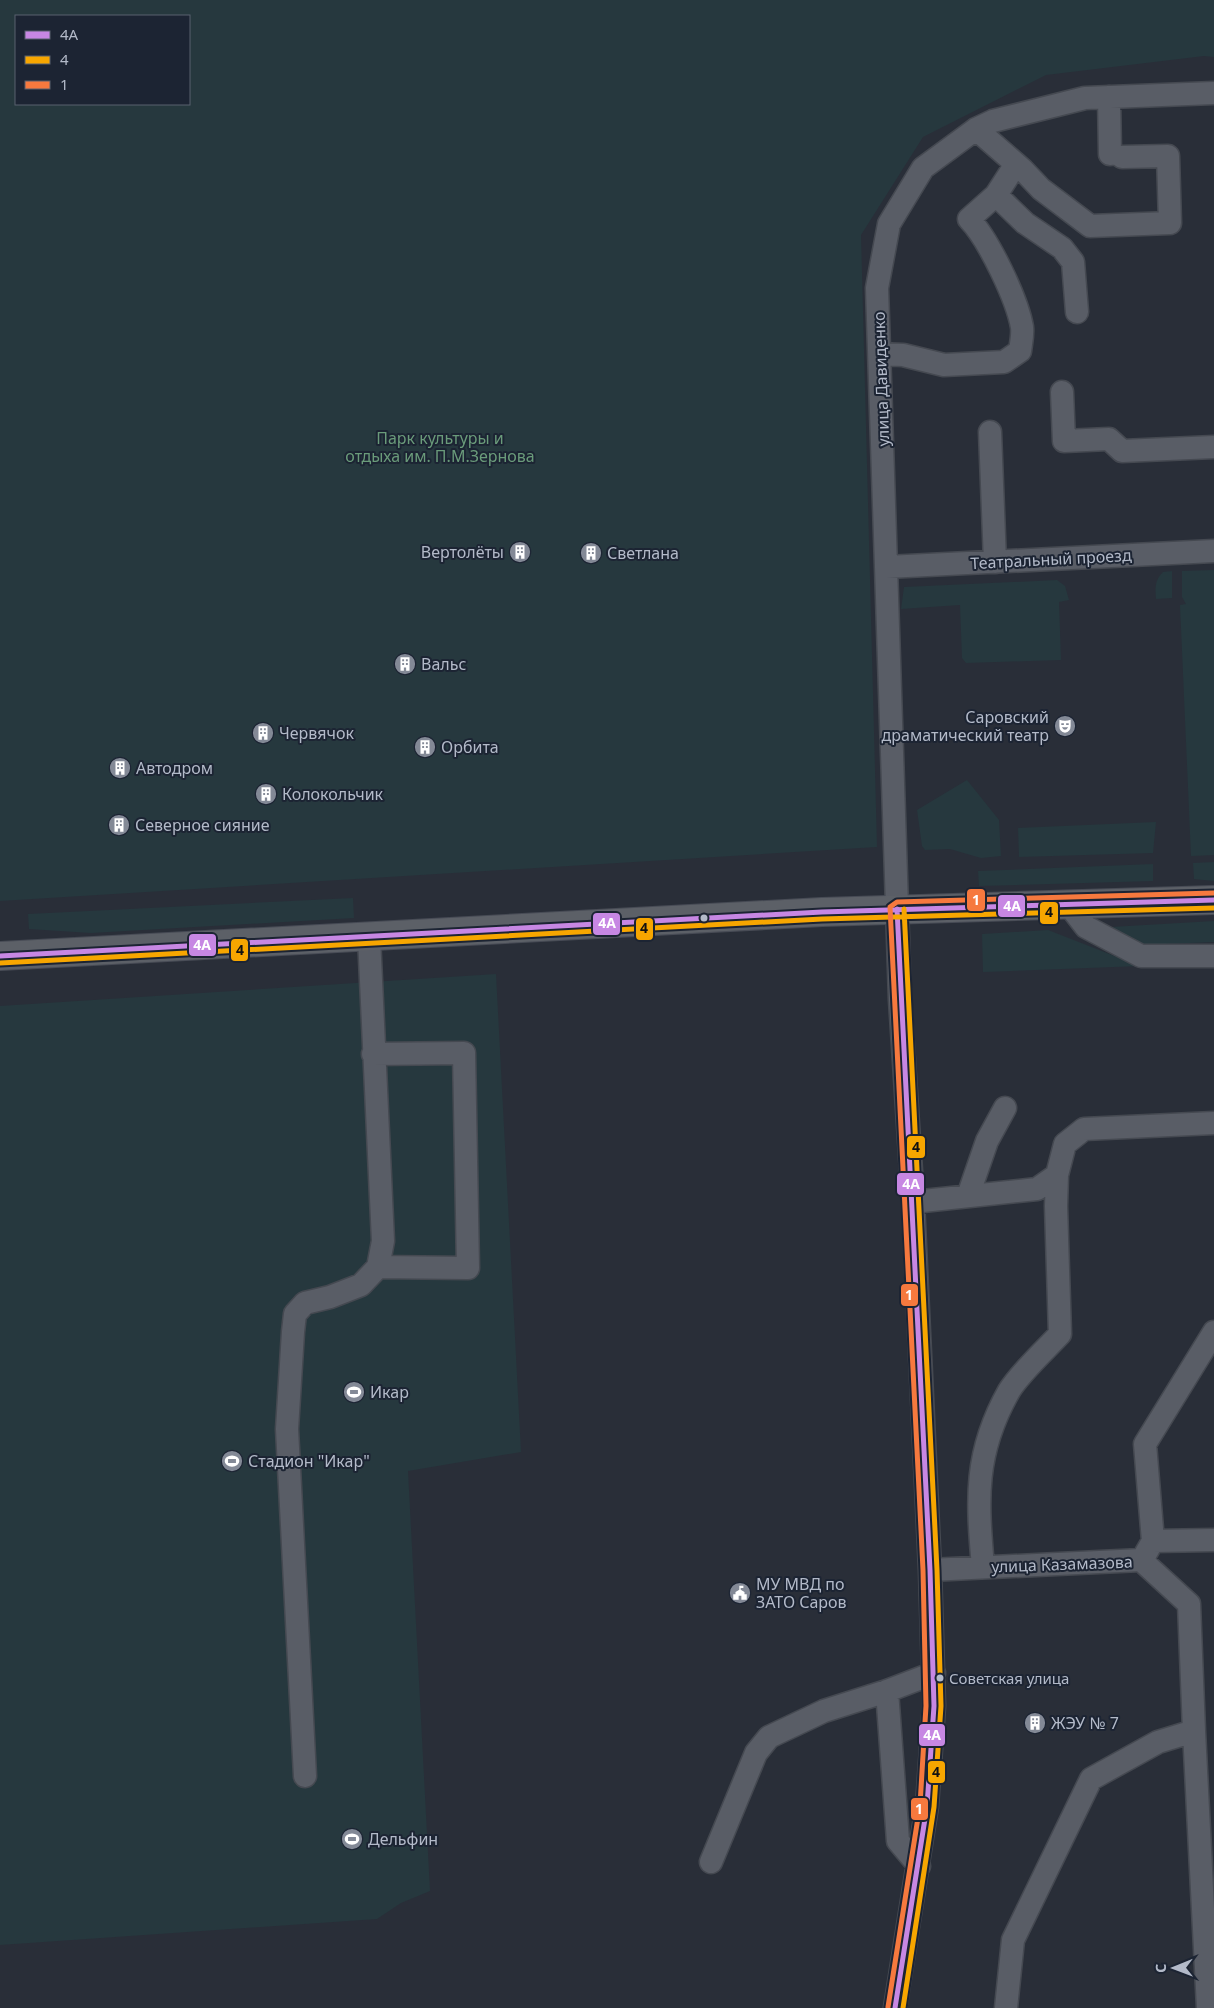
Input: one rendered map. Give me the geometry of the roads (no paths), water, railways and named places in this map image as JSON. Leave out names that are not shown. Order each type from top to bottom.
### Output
[{"type":"main road","points":[[0,956],[897,910],[1214,900]]},
{"type":"street","name":"улица Давиденко","points":[[897,910],[877,288],[889,224],[923,168],[976,129],[993,121],[1085,98],[1214,93]]},
{"type":"street","points":[[976,129],[1041,189],[1090,226],[1170,223],[1168,156],[1116,155],[1108,97]]},
{"type":"street","points":[[880,354],[902,355],[944,365],[1004,362],[1020,351],[1022,328],[998,263],[976,226],[969,219],[996,195],[1016,164]]},
{"type":"street","points":[[996,195],[1025,223],[1062,248],[1073,262],[1077,312]]},
{"type":"street","points":[[1062,392],[1064,441],[1109,439],[1122,451],[1214,446]]},
{"type":"street","points":[[990,432],[995,562]]},
{"type":"street","name":"Театральный проезд","points":[[887,567],[1214,551]]},
{"type":"street","points":[[1069,905],[1086,927],[1141,956],[1214,956]]},
{"type":"street","points":[[894,2008],[928,1797],[934,1706],[930,1570],[913,1202],[900,1000],[897,910]]},
{"type":"street","points":[[305,1776],[287,1429],[294,1323],[295,1314],[305,1303],[330,1297],[361,1285],[378,1267],[383,1241],[369,937]]},
{"type":"street","points":[[373,1054],[464,1053],[468,1268],[378,1267]]},
{"type":"street","points":[[968,1196],[987,1141],[1005,1108]]},
{"type":"street","points":[[983,1567],[978,1508],[982,1453],[1009,1390],[1060,1334],[1056,1206],[1057,1175],[1065,1144],[1084,1129],[1214,1123]]},
{"type":"street","points":[[913,1202],[1037,1189],[1057,1175]]},
{"type":"street","points":[[1153,1541],[1145,1444],[1214,1332]]},
{"type":"street","name":"улица Казамазова","points":[[930,1570],[1141,1560],[1153,1541],[1214,1540]]},
{"type":"street","points":[[1141,1560],[1189,1604],[1194,1731],[1206,1789],[1208,2008]]},
{"type":"street","points":[[711,1862],[756,1753],[769,1737],[824,1711],[887,1691],[934,1673]]},
{"type":"street","points":[[887,1691],[898,1840],[918,1866]]},
{"type":"street","points":[[1006,2008],[1014,1940],[1091,1779],[1158,1742],[1194,1731]]},
{"type":"place","name":"Вертолёты","points":[[520,552]]},
{"type":"place","name":"Светлана","points":[[591,553]]},
{"type":"place","name":"Вальс","points":[[405,664]]},
{"type":"place","name":"Саровский драматический театр","points":[[1065,726]]},
{"type":"place","name":"Червячок","points":[[263,733]]},
{"type":"place","name":"Орбита","points":[[425,747]]},
{"type":"place","name":"Автодром","points":[[120,768]]},
{"type":"place","name":"Колокольчик","points":[[266,794]]},
{"type":"place","name":"Северное сияние","points":[[119,825]]},
{"type":"place","name":"Икар","points":[[354,1392]]},
{"type":"place","name":"Стадион \"Икар\"","points":[[232,1461]]},
{"type":"place","name":"МУ МВД по ЗАТО Саров","points":[[740,1593]]},
{"type":"place","name":"Советская улица","points":[[940,1678]]},
{"type":"place","name":"ЖЭУ № 7","points":[[1035,1723]]},
{"type":"place","name":"Дельфин","points":[[352,1839]]},
{"type":"park label","name":"Парк культуры и отдыха им. П.М.Зернова","points":[[440,447]]}]
